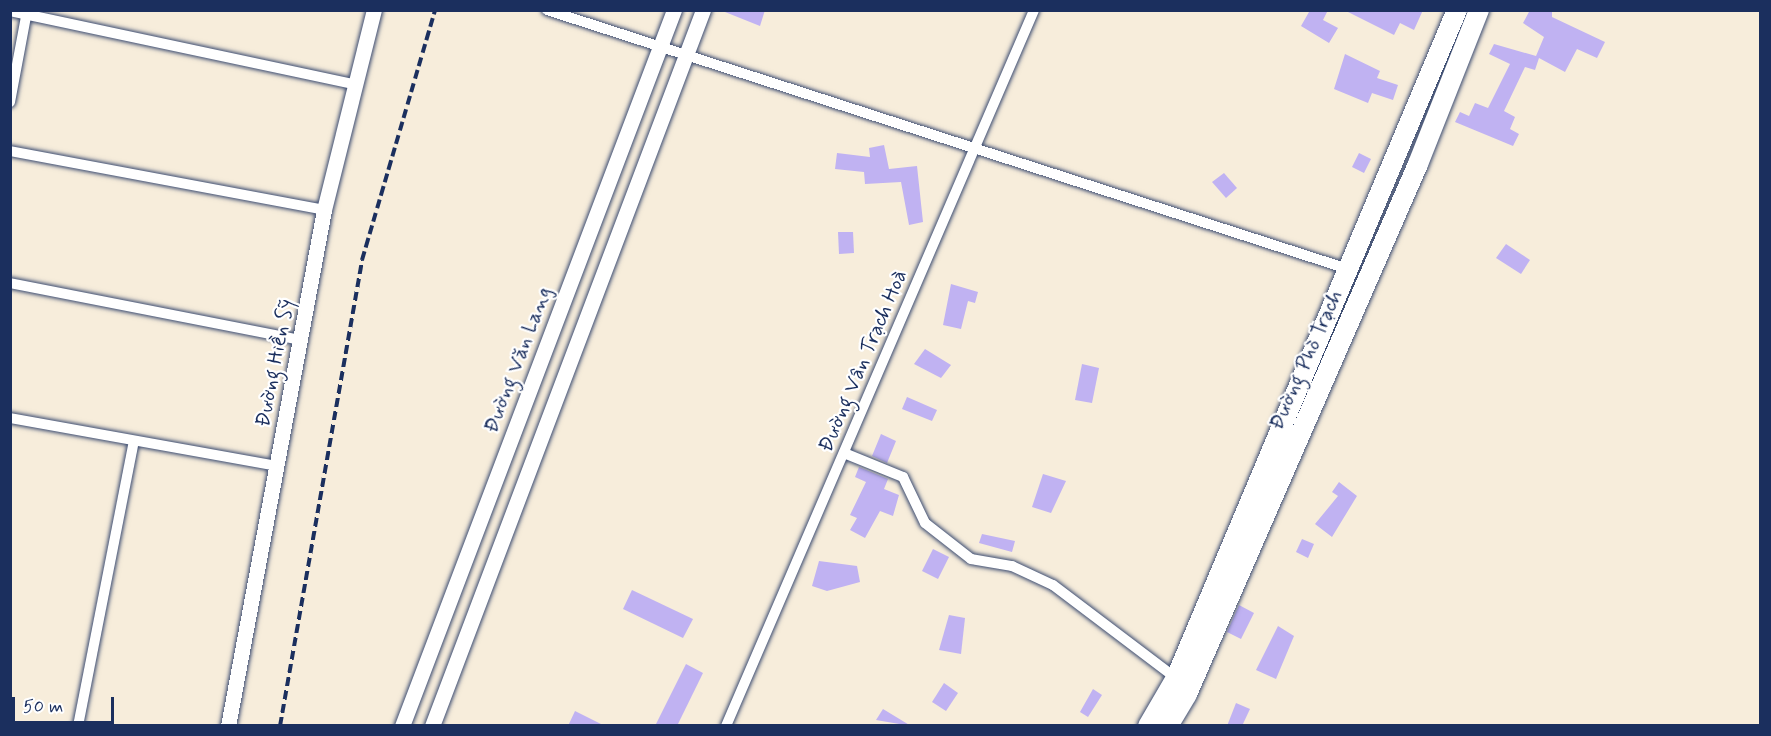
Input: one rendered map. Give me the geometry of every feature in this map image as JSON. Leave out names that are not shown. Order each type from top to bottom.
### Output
[{"type":"highway","name":"Đường Phò Trạch","points":[[1168,726],[1251,521],[1348,269],[1457,10]]},
{"type":"highway","name":"Đường Phò Trạch","points":[[1148,726],[1176,678],[1418,164],[1479,10]]},
{"type":"highway","points":[[1396,156],[1418,164]]},
{"type":"street","name":"Đường Hiền Sỹ","points":[[228,726],[324,210],[352,84],[374,10]]},
{"type":"street","points":[[547,10],[660,44],[685,55],[975,152],[1348,269]]},
{"type":"street","name":"Đường Văn Lang","points":[[402,726],[674,10]]},
{"type":"street","points":[[435,725],[703,10]]},
{"type":"street","name":"Đường Vân Trạch Hoà","points":[[726,726],[975,152],[1034,10]]},
{"type":"street","points":[[10,11],[352,84]]},
{"type":"street","points":[[10,102],[27,13]]},
{"type":"street","points":[[10,151],[324,210]]},
{"type":"street","points":[[10,283],[301,340]]},
{"type":"street","points":[[10,418],[276,466]]},
{"type":"street","points":[[78,726],[134,441]]},
{"type":"street","points":[[844,453],[903,477],[925,523],[971,559],[1012,566],[1053,585],[1176,678]]},
{"type":"building","points":[[720,10],[765,10],[760,26]]},
{"type":"building","points":[[1328,10],[1323,20],[1338,28],[1329,43],[1301,26],[1309,12]]},
{"type":"building","points":[[1344,10],[1423,10],[1414,30],[1400,23],[1394,35]]},
{"type":"building","points":[[1530,10],[1552,10],[1552,17],[1605,42],[1597,58],[1577,49],[1565,72],[1539,58],[1535,70],[1525,67],[1504,111],[1515,117],[1510,129],[1519,134],[1513,146],[1455,122],[1460,112],[1469,116],[1475,103],[1488,108],[1510,64],[1489,54],[1494,44],[1536,56],[1544,37],[1523,23]]},
{"type":"building","points":[[1345,54],[1380,71],[1377,78],[1398,85],[1393,100],[1372,93],[1368,103],[1334,89]]},
{"type":"building","points":[[884,145],[889,169],[917,166],[923,222],[909,225],[901,182],[865,184],[864,172],[835,169],[837,153],[870,157],[869,148]]},
{"type":"building","points":[[1359,153],[1371,159],[1364,173],[1352,167]]},
{"type":"building","points":[[1224,173],[1237,188],[1226,198],[1212,182]]},
{"type":"building","points":[[838,232],[853,232],[854,253],[839,254]]},
{"type":"building","points":[[1506,244],[1530,260],[1521,274],[1496,258]]},
{"type":"building","points":[[951,284],[978,292],[975,303],[968,301],[961,329],[943,325]]},
{"type":"building","points":[[925,349],[951,365],[941,378],[914,364]]},
{"type":"building","points":[[1082,364],[1099,368],[1092,403],[1075,400]]},
{"type":"building","points":[[907,397],[937,410],[932,421],[902,409]]},
{"type":"building","points":[[881,434],[896,441],[887,463],[872,456]]},
{"type":"building","points":[[859,467],[888,479],[884,489],[899,495],[893,516],[880,511],[865,538],[850,530],[857,518],[850,515],[866,482],[855,477]]},
{"type":"building","points":[[1043,474],[1066,481],[1051,513],[1032,507]]},
{"type":"building","points":[[1339,482],[1357,496],[1332,537],[1315,524],[1338,496],[1332,492]]},
{"type":"building","points":[[982,534],[1015,541],[1012,552],[979,543]]},
{"type":"building","points":[[1302,539],[1314,544],[1308,558],[1296,552]]},
{"type":"building","points":[[933,549],[949,557],[938,579],[922,571]]},
{"type":"building","points":[[819,561],[857,566],[860,582],[827,591],[812,586]]},
{"type":"building","points":[[632,590],[693,619],[683,638],[623,609]]},
{"type":"building","points":[[1239,605],[1254,613],[1241,639],[1227,632]]},
{"type":"building","points":[[949,615],[965,618],[961,654],[939,650]]},
{"type":"building","points":[[1278,626],[1294,636],[1276,679],[1256,670]]},
{"type":"building","points":[[686,664],[703,673],[677,726],[655,726]]},
{"type":"building","points":[[944,683],[958,693],[946,711],[932,702]]},
{"type":"building","points":[[1093,689],[1102,695],[1088,717],[1080,712]]},
{"type":"building","points":[[1236,703],[1250,709],[1242,726],[1227,726]]},
{"type":"building","points":[[883,709],[911,726],[876,720]]},
{"type":"building","points":[[575,711],[605,726],[568,726]]},
{"type":"railway","points":[[280,726],[362,260],[435,10]]}]
